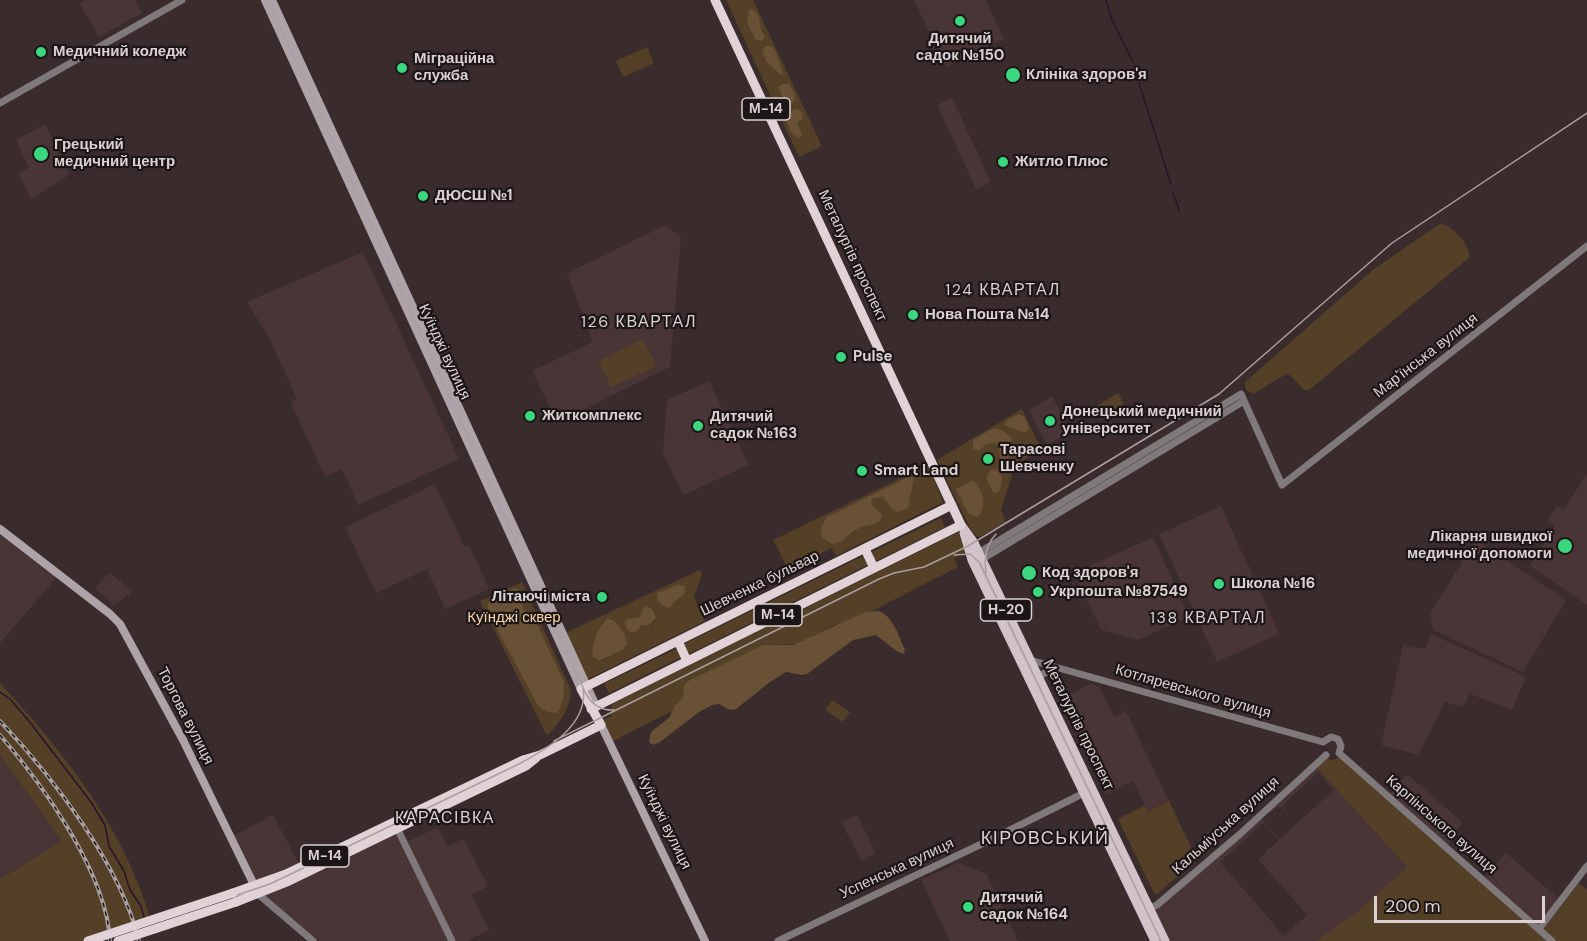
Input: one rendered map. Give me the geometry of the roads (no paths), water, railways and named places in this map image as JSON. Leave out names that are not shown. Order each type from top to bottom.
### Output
[{"type":"highway","name":"Металургів проспект","points":[[715,0],[961,525]]},
{"type":"highway","name":"Шевченка бульвар","points":[[584,687],[952,506]]},
{"type":"highway","name":"М-14","points":[[88,941],[256,890],[526,766],[596,714],[687,661],[961,525]]},
{"type":"highway","points":[[865,549],[874,568]]},
{"type":"highway","points":[[678,641],[687,661]]},
{"type":"highway","name":"Куїнджі вулиця","points":[[584,687],[596,714]]},
{"type":"highway","name":"М-14","points":[[118,941],[235,897]]},
{"type":"main road","name":"Куїнджі вулиця","points":[[265,0],[584,687]]},
{"type":"main road","name":"Куїнджі вулиця","points":[[272,0],[584,687]]},
{"type":"main road","name":"Металургів проспект","points":[[961,525],[1145,911],[1155,941]]},
{"type":"main road","name":"Торгова вулиця","points":[[0,529],[120,624],[183,740],[256,890]]},
{"type":"main road","name":"Металургів проспект","points":[[977,558],[1030,660],[1034,678]]},
{"type":"main road","name":"Куїнджі вулиця","points":[[596,714],[705,941]]},
{"type":"main road","name":"Металургів проспект","points":[[1145,911],[1165,941]]},
{"type":"street","points":[[0,103],[182,0]]},
{"type":"street","name":"Мар'їнська вулиця","points":[[977,558],[1242,397],[1281,485],[1587,246]]},
{"type":"street","name":"Котляревського вулиця","points":[[1030,660],[1323,742]]},
{"type":"street","points":[[1034,678],[1056,668]]},
{"type":"street","points":[[1329,738],[1338,739],[1341,746],[1339,753],[1333,757],[1326,755],[1322,749],[1323,742],[1329,738]]},
{"type":"street","name":"Карпінського вулиця","points":[[1339,753],[1552,941]]},
{"type":"street","name":"Кальміуська вулиця","points":[[1145,911],[1157,905],[1240,834],[1326,755]]},
{"type":"street","name":"Успенська вулиця","points":[[778,941],[1088,791]]},
{"type":"street","points":[[396,825],[452,941]]},
{"type":"street","points":[[1539,929],[1587,866]]},
{"type":"street","name":"Торгова вулиця","points":[[256,890],[313,941]]},
{"type":"waterway","points":[[1106,0],[1112,20],[1133,62]]},
{"type":"waterway","points":[[1139,83],[1171,184]]},
{"type":"waterway","points":[[1173,193],[1179,210]]},
{"type":"waterway","points":[[0,692],[10,699],[29,721],[91,802],[105,825],[109,846],[124,871],[130,890],[141,906],[144,917]]},
{"type":"tram line","points":[[268,0],[586,694],[598,707],[615,710]]},
{"type":"tram line","points":[[554,741],[879,579],[894,573],[924,567],[968,546],[1219,394],[1392,243],[1587,113]]},
{"type":"tram line","points":[[986,573],[987,552],[996,534]]},
{"type":"tram line","points":[[954,555],[970,554],[980,563],[1161,941]]},
{"type":"tram line","points":[[99,941],[270,884],[519,764],[553,743],[573,724],[583,701],[583,688]]},
{"type":"railway","points":[[0,721],[42,768],[83,824],[117,883],[130,912],[139,941]]},
{"type":"railway","points":[[0,735],[53,804],[85,860],[98,888],[106,915],[110,941]]},
{"type":"place","name":"Дитячий садок №150","points":[[960,21]]},
{"type":"place","name":"Медичний коледж","points":[[41,52]]},
{"type":"place","name":"Міграційна служба","points":[[402,68]]},
{"type":"place","name":"Клініка здоров'я","points":[[1013,75]]},
{"type":"place","name":"Грецький медичний центр","points":[[41,154]]},
{"type":"place","name":"Житло Плюс","points":[[1003,162]]},
{"type":"place","name":"ДЮСШ №1","points":[[423,196]]},
{"type":"place","name":"Нова Пошта №14","points":[[913,315]]},
{"type":"place","name":"Pulse","points":[[841,357]]},
{"type":"place","name":"Житкомплекс","points":[[530,416]]},
{"type":"place","name":"Донецький медичний університет","points":[[1050,421]]},
{"type":"place","name":"Дитячий садок №163","points":[[698,426]]},
{"type":"place","name":"Тарасові Шевченку","points":[[988,459]]},
{"type":"place","name":"Smart Land","points":[[862,471]]},
{"type":"place","name":"Лікарня швидкої медичної допомоги","points":[[1565,546]]},
{"type":"place","name":"Код здоров'я","points":[[1029,573]]},
{"type":"place","name":"Школа №16","points":[[1219,584]]},
{"type":"place","name":"Укрпошта №87549","points":[[1038,592]]},
{"type":"place","name":"Літаючі міста","points":[[602,597]]},
{"type":"place","name":"Дитячий садок №164","points":[[968,907]]},
{"type":"district","name":"124 КВАРТАЛ","points":[[1003,291]]},
{"type":"district","name":"126 КВАРТАЛ","points":[[639,323]]},
{"type":"district","name":"138 КВАРТАЛ","points":[[1208,619]]},
{"type":"district","name":"КАРАСІВКА","points":[[445,819]]},
{"type":"district","name":"КІРОВСЬКИЙ","points":[[1045,839]]},
{"type":"park label","name":"Куїнджі сквер","points":[[514,618]]}]
